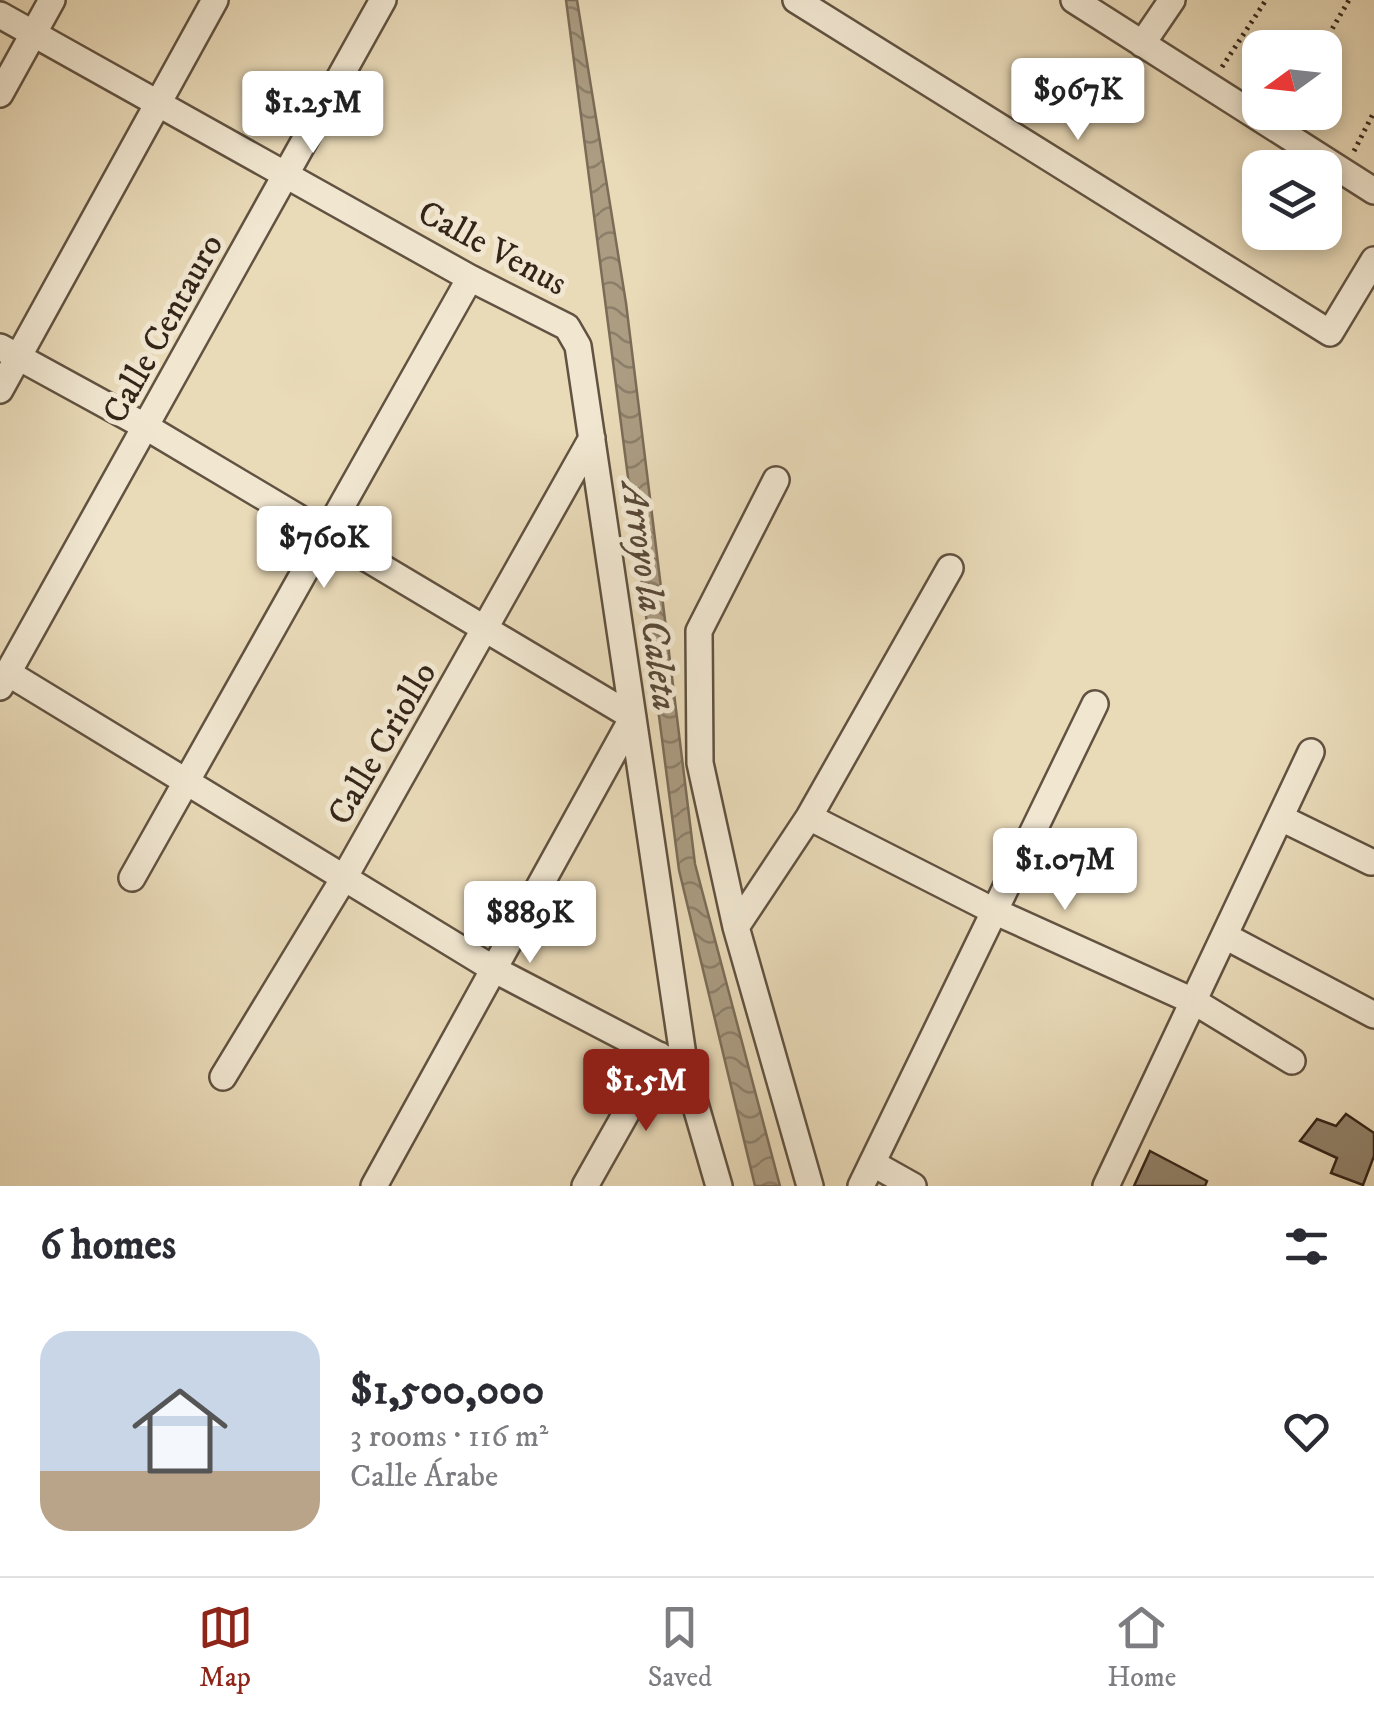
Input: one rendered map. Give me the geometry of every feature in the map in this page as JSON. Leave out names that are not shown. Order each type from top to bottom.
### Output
[{"type":"street","points":[[0,94],[52,0]]},
{"type":"street","points":[[0,390],[10,353],[214,0]]},
{"type":"street","name":"Calle Centauro","points":[[4,680],[148,428],[383,0]]},
{"type":"street","points":[[796,0],[1330,334],[1374,260]]},
{"type":"street","points":[[1074,0],[1374,191]]},
{"type":"street","points":[[1142,44],[1172,0]]},
{"type":"street","name":"Calle Venus","points":[[0,15],[470,278],[568,326],[578,346],[592,438]]},
{"type":"street","points":[[132,878],[470,278]]},
{"type":"street","points":[[10,353],[148,428],[633,717]]},
{"type":"street","points":[[592,438],[685,1069],[720,1186]]},
{"type":"street","name":"Calle Criollo","points":[[223,1077],[344,878],[592,438]]},
{"type":"street","points":[[776,480],[699,632],[700,763],[736,926],[810,1186]]},
{"type":"street","points":[[736,926],[809,816],[950,568]]},
{"type":"street","points":[[4,680],[188,782],[496,972],[685,1069]]},
{"type":"street","points":[[913,1186],[867,1175],[1094,704]]},
{"type":"street","points":[[374,1186],[496,972],[633,717]]},
{"type":"street","points":[[1106,1186],[1312,752]]},
{"type":"street","points":[[809,816],[994,911],[1194,1002],[1292,1061]]},
{"type":"street","points":[[1280,818],[1370,862]]},
{"type":"street","points":[[1225,936],[1374,1015]]},
{"type":"street","points":[[585,1186],[659,1056]]},
{"type":"path","points":[[1210,86],[1266,0]]},
{"type":"path","points":[[1331,30],[1349,0]]},
{"type":"path","points":[[1343,171],[1374,112]]},
{"type":"water","name":"Arroyo la Caleta","points":[[566,0],[577,0],[626,303],[695,864],[780,1186],[755,1186],[679,870]]},
{"type":"building","points":[[1346,1114],[1374,1133],[1374,1156],[1363,1185],[1331,1173],[1337,1158],[1300,1141],[1317,1119],[1336,1126]]},
{"type":"building","points":[[1150,1151],[1207,1181],[1205,1186],[1134,1186]]}]
